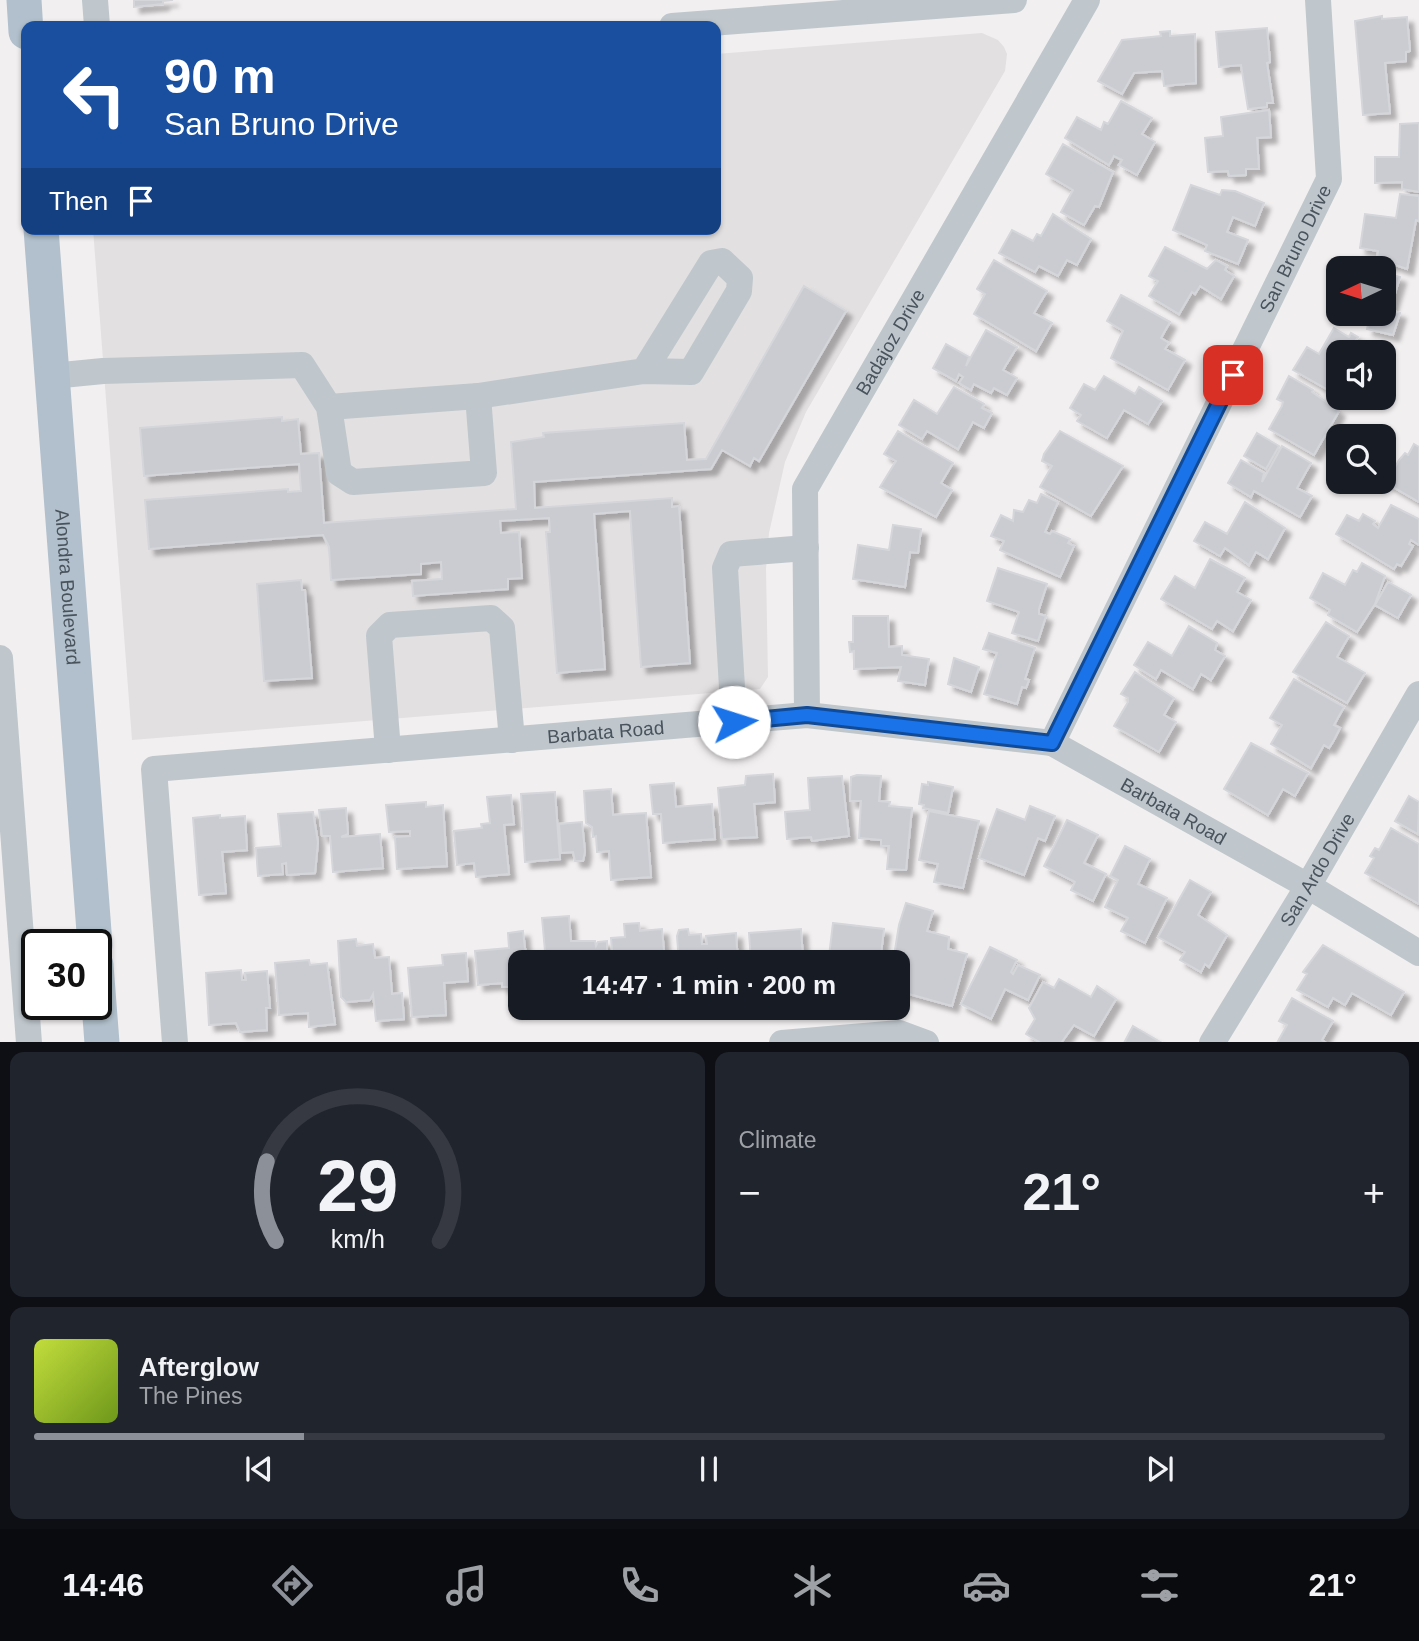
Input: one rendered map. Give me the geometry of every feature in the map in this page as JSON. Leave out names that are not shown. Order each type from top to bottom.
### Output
[{"type":"main road","points":[[24,0],[25,21]]},
{"type":"main road","name":"Alondra Boulevard","points":[[41,235],[94,929]]},
{"type":"main road","points":[[100,1020],[102,1042]]},
{"type":"street","points":[[95,0],[97,21]]},
{"type":"street","points":[[721,22],[1014,0]]},
{"type":"street","name":"Badajoz Drive","points":[[807,715],[805,489],[1087,0]]},
{"type":"street","name":"San Bruno Drive","points":[[1052,743],[1329,179],[1318,0]]},
{"type":"street","points":[[52,376],[103,371],[302,365],[329,407],[340,472],[353,482],[484,473],[478,396]]},
{"type":"street","points":[[329,407],[478,396],[644,371]]},
{"type":"street","points":[[734,722],[724,568],[731,554],[806,548]]},
{"type":"street","points":[[388,750],[379,636],[390,625],[491,618],[502,628],[512,740]]},
{"type":"street","points":[[0,658],[29,1042]]},
{"type":"street","name":"San Ardo Drive","points":[[1212,1042],[1308,886],[1419,694]]},
{"type":"street","name":"Barbata Road","points":[[175,1042],[154,769],[807,715],[1052,743],[1308,886],[1419,953]]},
{"type":"street","points":[[782,1042],[898,1033],[926,1042]]},
{"type":"shaded area","points":[[982,33],[998,40],[1007,54],[1005,71],[806,412],[785,462],[769,533],[766,569],[768,677],[760,689],[132,740],[93,235],[721,235],[721,54]]},
{"type":"building","points":[[134,0],[173,0],[163,1],[163,4],[134,7]]},
{"type":"building","points":[[1382,16],[1382,19],[1407,17],[1410,51],[1406,52],[1406,61],[1385,63],[1390,113],[1363,115],[1355,21]]},
{"type":"building","points":[[1267,28],[1270,62],[1267,63],[1273,103],[1267,103],[1267,107],[1248,109],[1241,65],[1219,67],[1216,32]]},
{"type":"building","points":[[1170,31],[1170,36],[1195,34],[1196,83],[1164,86],[1162,71],[1134,73],[1122,94],[1098,81],[1122,40],[1161,36],[1160,32]]},
{"type":"building","points":[[1121,101],[1152,118],[1142,134],[1155,142],[1137,175],[1119,165],[1122,160],[1114,156],[1109,165],[1065,138],[1077,117],[1101,130],[1104,122],[1108,124]]},
{"type":"building","points":[[1269,110],[1271,137],[1257,138],[1259,169],[1246,169],[1246,175],[1229,176],[1228,171],[1208,172],[1205,138],[1223,136],[1221,117]]},
{"type":"building","points":[[1419,123],[1419,192],[1402,189],[1402,182],[1375,183],[1375,157],[1399,157],[1400,124]]},
{"type":"building","points":[[1063,144],[1113,172],[1099,207],[1095,206],[1084,225],[1061,212],[1073,190],[1046,174]]},
{"type":"building","points":[[1191,185],[1220,195],[1222,190],[1235,191],[1264,203],[1255,226],[1233,217],[1227,232],[1248,240],[1238,264],[1205,251],[1207,245],[1173,230]]},
{"type":"building","points":[[1400,194],[1419,196],[1419,221],[1416,220],[1407,269],[1396,265],[1396,256],[1377,256],[1378,251],[1360,248],[1365,214],[1396,218]]},
{"type":"building","points":[[1053,214],[1091,239],[1077,265],[1067,260],[1058,276],[1039,266],[1035,272],[999,253],[1012,230],[1033,241],[1037,234],[1041,236]]},
{"type":"building","points":[[1165,247],[1207,269],[1216,260],[1227,266],[1225,270],[1234,276],[1221,299],[1200,286],[1195,294],[1192,292],[1179,314],[1149,296],[1158,281],[1149,276]]},
{"type":"building","points":[[994,260],[1047,291],[1034,313],[1052,323],[1036,351],[974,314],[985,294],[977,289]]},
{"type":"building","points":[[804,286],[846,311],[759,461],[754,458],[750,466],[722,450],[711,469],[534,482],[535,508],[672,498],[672,507],[679,506],[690,663],[641,667],[630,511],[594,514],[605,669],[557,673],[546,532],[550,532],[549,518],[500,521],[501,533],[519,532],[522,578],[508,579],[508,589],[413,596],[412,581],[442,579],[441,562],[421,564],[421,574],[331,580],[329,547],[323,535],[149,549],[145,500],[288,489],[288,492],[301,491],[299,464],[144,476],[140,428],[282,417],[282,421],[298,419],[301,454],[319,453],[324,523],[516,509],[511,442],[544,437],[543,433],[684,423],[687,460],[706,459]]},
{"type":"building","points":[[1121,295],[1170,322],[1161,338],[1169,343],[1165,349],[1185,360],[1168,390],[1111,358],[1123,331],[1107,321]]},
{"type":"building","points":[[1368,326],[1396,326],[1393,335],[1367,329]]},
{"type":"building","points":[[1334,328],[1349,337],[1351,333],[1358,337],[1356,340],[1327,340]]},
{"type":"building","points":[[986,330],[1017,347],[1003,370],[1017,378],[1007,395],[994,388],[991,393],[974,384],[971,390],[959,383],[963,377],[959,374],[956,381],[933,368],[946,344],[969,357],[966,366]]},
{"type":"building","points":[[1326,342],[1326,389],[1293,370],[1307,347],[1319,354]]},
{"type":"building","points":[[1104,376],[1135,394],[1139,387],[1162,401],[1148,424],[1124,410],[1107,438],[1077,421],[1081,415],[1070,408],[1084,384],[1095,390]]},
{"type":"building","points":[[1289,376],[1313,390],[1312,392],[1326,402],[1326,410],[1339,411],[1332,424],[1326,424],[1326,434],[1314,455],[1269,429],[1282,406],[1283,402],[1277,399]]},
{"type":"building","points":[[954,387],[984,404],[982,408],[992,413],[984,428],[973,422],[958,449],[927,431],[922,439],[899,425],[914,400],[937,414]]},
{"type":"building","points":[[898,431],[953,463],[941,483],[952,490],[936,517],[880,487],[896,461],[884,454]]},
{"type":"building","points":[[1060,431],[1123,466],[1091,516],[1040,487],[1052,466],[1042,461],[1044,454]]},
{"type":"building","points":[[1257,433],[1279,446],[1266,469],[1244,456]]},
{"type":"building","points":[[1414,444],[1419,447],[1419,502],[1396,489],[1396,465],[1405,453],[1408,455]]},
{"type":"building","points":[[1282,446],[1311,463],[1297,488],[1312,496],[1300,517],[1254,491],[1251,497],[1228,483],[1241,460],[1264,473],[1262,482]]},
{"type":"building","points":[[1041,494],[1058,502],[1045,532],[1050,534],[1052,531],[1070,539],[1068,543],[1074,546],[1060,577],[1000,550],[1004,541],[991,536],[1001,515],[1013,521],[1014,510],[1023,512],[1029,500],[1037,503]]},
{"type":"building","points":[[1245,502],[1285,528],[1268,559],[1256,552],[1249,565],[1225,548],[1220,556],[1194,541],[1205,522],[1227,534]]},
{"type":"building","points":[[1391,505],[1419,519],[1419,545],[1411,540],[1409,544],[1413,546],[1401,566],[1397,564],[1394,569],[1336,534],[1347,515],[1359,521],[1363,514],[1375,521],[1373,524],[1378,528]]},
{"type":"building","points":[[893,525],[921,529],[918,553],[910,552],[905,587],[853,579],[858,545],[889,550]]},
{"type":"building","points":[[1210,559],[1245,578],[1237,592],[1251,600],[1233,631],[1217,621],[1212,629],[1161,599],[1175,576],[1195,588]]},
{"type":"building","points":[[1362,563],[1385,576],[1375,604],[1357,632],[1328,615],[1330,610],[1310,598],[1323,573],[1345,585],[1353,570],[1357,572]]},
{"type":"building","points":[[998,568],[1047,584],[1039,609],[1039,614],[1046,616],[1038,641],[1012,633],[1019,612],[987,601]]},
{"type":"building","points":[[301,580],[302,590],[305,590],[312,678],[264,681],[257,584]]},
{"type":"building","points":[[1388,582],[1411,595],[1398,618],[1375,605]]},
{"type":"building","points":[[853,616],[888,616],[889,647],[902,646],[902,655],[929,659],[925,685],[898,681],[901,667],[854,669],[854,651],[850,652],[849,642],[853,642]]},
{"type":"building","points":[[1326,622],[1349,636],[1337,657],[1365,673],[1347,703],[1293,672]]},
{"type":"building","points":[[1189,626],[1217,643],[1215,650],[1225,656],[1211,680],[1201,674],[1193,689],[1161,670],[1156,679],[1134,665],[1148,642],[1172,656]]},
{"type":"building","points":[[989,633],[1035,648],[1025,679],[1029,680],[1026,688],[1022,687],[1017,704],[984,694],[997,653],[983,649]]},
{"type":"building","points":[[954,658],[979,667],[971,692],[948,684]]},
{"type":"building","points":[[1135,672],[1174,698],[1164,715],[1176,722],[1159,752],[1114,726],[1128,702],[1128,698],[1121,694]]},
{"type":"building","points":[[1294,679],[1344,707],[1334,725],[1340,728],[1334,740],[1329,748],[1324,745],[1311,768],[1271,744],[1282,725],[1270,718]]},
{"type":"building","points":[[1251,743],[1308,773],[1295,796],[1283,789],[1268,815],[1224,789]]},
{"type":"building","points":[[773,774],[775,802],[754,804],[757,837],[722,839],[718,788],[745,785],[746,776]]},
{"type":"building","points":[[842,776],[849,836],[812,841],[811,837],[787,839],[785,812],[810,810],[808,778]]},
{"type":"building","points":[[881,776],[879,801],[890,802],[889,806],[912,808],[906,870],[887,869],[889,846],[881,846],[881,840],[859,838],[861,801],[850,801],[851,777]]},
{"type":"building","points":[[928,782],[953,787],[948,813],[923,808],[924,805],[919,804],[922,784],[928,785]]},
{"type":"building","points":[[674,783],[676,807],[712,804],[715,839],[663,843],[661,814],[653,814],[650,785]]},
{"type":"building","points":[[611,789],[613,815],[646,813],[651,877],[611,880],[609,851],[597,852],[596,836],[593,837],[592,827],[586,823],[584,791]]},
{"type":"building","points":[[555,792],[560,859],[525,862],[521,794]]},
{"type":"building","points":[[511,795],[514,824],[504,825],[509,874],[476,877],[474,863],[457,865],[454,831],[482,828],[481,824],[490,823],[487,797]]},
{"type":"building","points":[[1409,796],[1419,802],[1418,834],[1395,821]]},
{"type":"building","points":[[426,802],[426,807],[443,805],[447,866],[397,869],[395,837],[410,836],[410,831],[389,832],[386,805]]},
{"type":"building","points":[[1030,806],[1055,816],[1045,841],[1038,838],[1024,875],[979,858],[997,809],[1025,820]]},
{"type":"building","points":[[346,808],[348,834],[341,837],[380,834],[383,868],[333,872],[330,836],[322,836],[319,810]]},
{"type":"building","points":[[929,811],[979,821],[963,888],[934,882],[938,864],[919,860]]},
{"type":"building","points":[[313,812],[318,842],[315,873],[287,875],[286,863],[282,864],[283,874],[258,876],[256,848],[281,846],[278,814]]},
{"type":"building","points":[[220,815],[220,818],[245,816],[247,850],[222,852],[226,893],[199,895],[193,818]]},
{"type":"building","points":[[1067,820],[1098,835],[1084,863],[1106,874],[1093,901],[1071,890],[1075,882],[1044,866]]},
{"type":"building","points":[[582,822],[585,852],[583,861],[575,861],[573,852],[561,853],[559,824]]},
{"type":"building","points":[[1391,828],[1419,844],[1419,904],[1365,873],[1374,858],[1370,856],[1375,848],[1379,850]]},
{"type":"building","points":[[1125,846],[1150,859],[1138,884],[1167,898],[1145,943],[1121,931],[1128,918],[1105,907],[1118,880],[1110,876]]},
{"type":"building","points":[[1190,880],[1211,892],[1198,915],[1227,935],[1209,967],[1205,964],[1201,972],[1180,960],[1185,952],[1158,937]]},
{"type":"building","points":[[906,903],[933,911],[927,931],[949,937],[948,949],[967,954],[952,1006],[910,994],[910,950],[895,950]]},
{"type":"building","points":[[569,916],[571,941],[595,941],[596,946],[598,942],[607,941],[607,950],[545,950],[542,918]]},
{"type":"building","points":[[639,923],[640,931],[662,929],[664,950],[612,950],[611,938],[625,937],[624,924]]},
{"type":"building","points":[[833,923],[884,929],[881,950],[830,950]]},
{"type":"building","points":[[688,929],[689,935],[701,934],[702,944],[707,944],[706,936],[736,933],[737,950],[678,950],[679,930]]},
{"type":"building","points":[[801,929],[802,950],[750,950],[749,933]]},
{"type":"building","points":[[523,931],[526,950],[508,950],[508,987],[502,987],[502,983],[478,985],[475,951],[509,948],[508,933]]},
{"type":"building","points":[[356,939],[357,946],[373,944],[375,958],[389,957],[392,994],[402,993],[404,1019],[376,1021],[373,994],[370,1000],[346,1002],[341,997],[338,941]]},
{"type":"building","points":[[1323,945],[1404,992],[1391,1015],[1352,993],[1345,1005],[1333,998],[1328,1007],[1297,990],[1307,974],[1303,972]]},
{"type":"building","points":[[990,947],[1017,960],[1011,972],[1013,974],[1018,965],[1040,975],[1028,1000],[1005,989],[991,1019],[961,1004]]},
{"type":"building","points":[[466,953],[468,981],[444,983],[446,1015],[412,1017],[408,968],[443,965],[442,955]]},
{"type":"building","points":[[309,960],[310,965],[327,963],[335,1024],[309,1027],[308,1013],[279,1015],[275,963]]},
{"type":"building","points":[[241,970],[242,980],[246,980],[245,973],[267,971],[270,1008],[266,1008],[267,1030],[240,1032],[236,1023],[209,1025],[206,973]]},
{"type":"building","points":[[1059,979],[1091,997],[1097,986],[1116,999],[1094,1036],[1074,1025],[1062,1042],[1039,1042],[1026,1034],[1035,1019],[1029,1008],[1043,982],[1054,988]]},
{"type":"building","points":[[1292,998],[1333,1021],[1322,1040],[1325,1042],[1278,1042],[1287,1025],[1279,1021]]},
{"type":"building","points":[[1133,1026],[1160,1042],[1125,1042]]},
{"type":"route","points":[[734,722],[807,715],[1052,743],[1233,375]]}]
